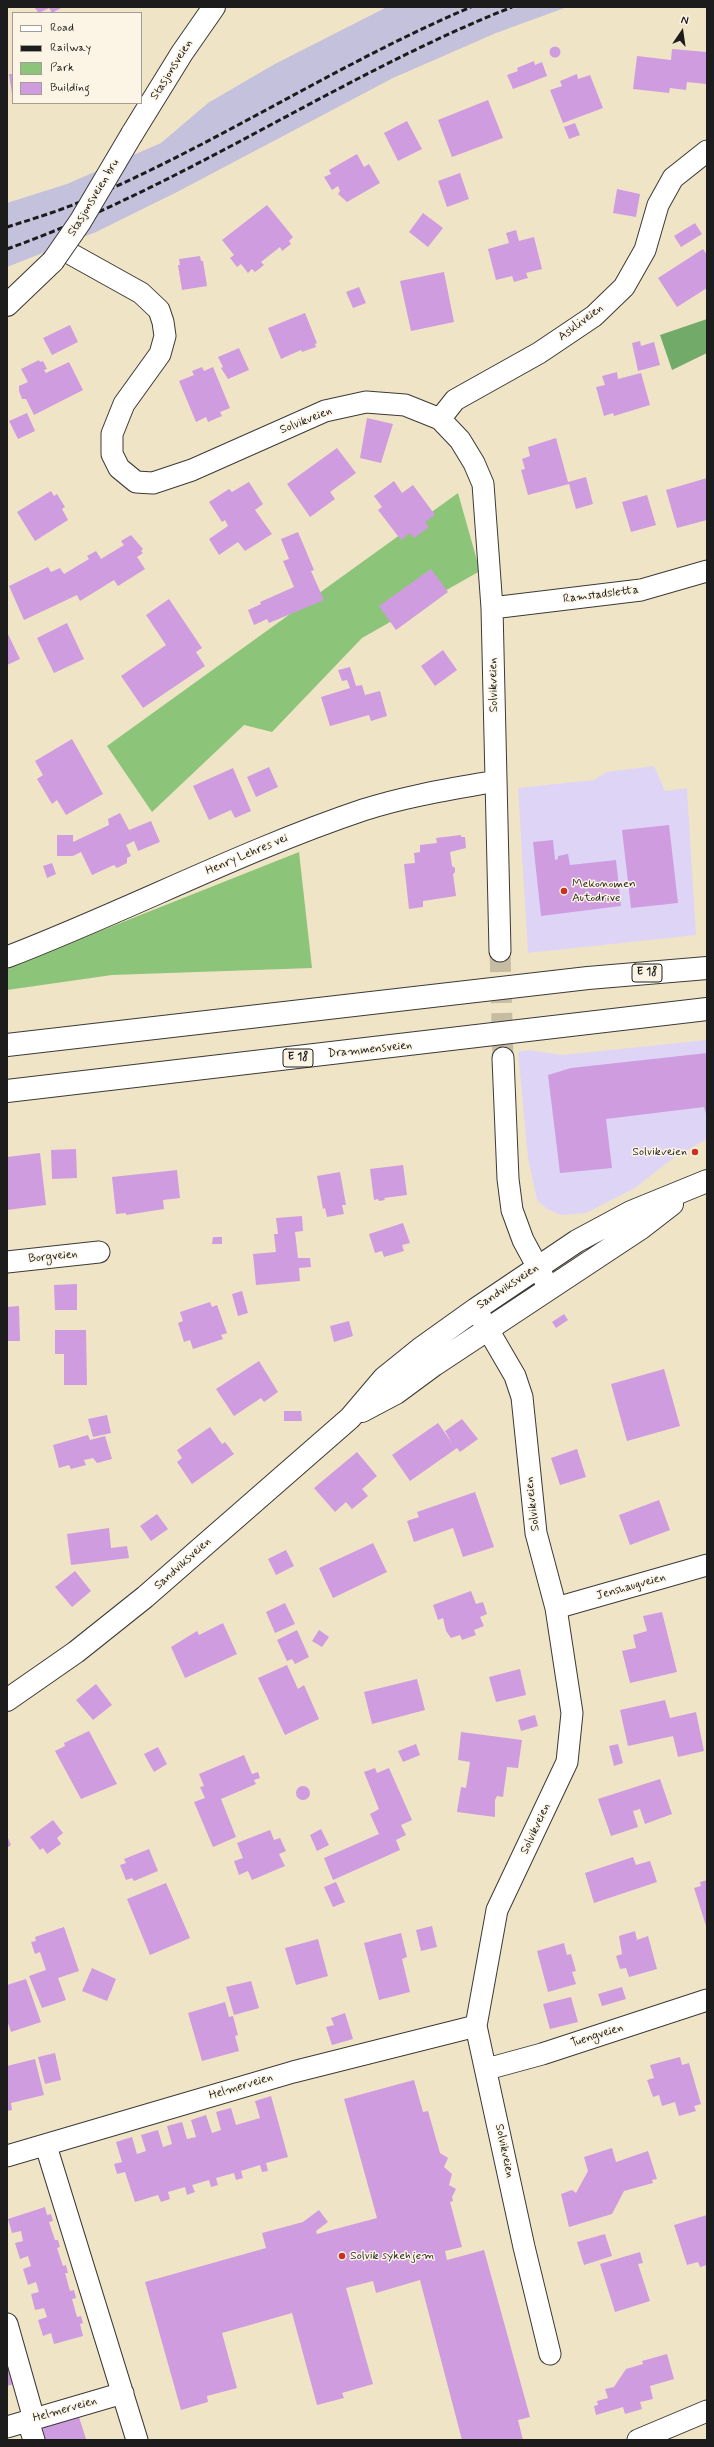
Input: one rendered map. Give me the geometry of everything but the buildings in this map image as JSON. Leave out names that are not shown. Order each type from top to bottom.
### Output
[{"type":"main road","name":"Stasjonsveien","points":[[132,134],[182,53],[214,7]]},
{"type":"main road","name":"Stasjonsveien bru","points":[[62,255],[132,134]]},
{"type":"main road","points":[[7,305],[62,255]]},
{"type":"main road","name":"E 18","points":[[7,1045],[588,978],[707,968]]},
{"type":"main road","name":"Drammensveien","points":[[7,1091],[707,1009]]},
{"type":"main road","name":"Sandviksveien","points":[[7,1700],[76,1652],[145,1597],[350,1418],[384,1378],[476,1309],[577,1241],[631,1212],[698,1185]]},
{"type":"main road","name":"Sandviksveien","points":[[350,1418],[396,1393],[434,1365],[641,1228],[698,1185]]},
{"type":"street","name":"Askliveien","points":[[440,419],[455,400],[539,353],[588,320],[624,287],[645,250],[658,205],[673,178],[707,151]]},
{"type":"street","name":"Solvikveien","points":[[62,255],[141,293],[159,310],[163,322],[165,336],[160,354],[124,404],[112,434],[112,454],[119,468],[136,482],[154,483],[192,470],[325,411],[366,402],[405,405],[440,419],[460,440],[474,463],[483,484],[492,608],[500,951]]},
{"type":"street","name":"Ramstadsletta","points":[[492,608],[641,590],[707,572]]},
{"type":"street","name":"Henry Lehres vei","points":[[7,957],[57,937],[286,838],[364,810],[430,792],[496,780]]},
{"type":"street","points":[[503,1058],[507,1163],[512,1210],[523,1240],[549,1288]]},
{"type":"street","name":"Borgveien","points":[[7,1262],[99,1252]]},
{"type":"street","name":"Solvikveien","points":[[476,1309],[515,1376],[522,1397],[536,1534],[556,1608],[572,1713],[567,1762],[498,1910],[476,2026],[487,2069],[524,2247],[550,2354]]},
{"type":"street","name":"Jenshaugveien","points":[[556,1608],[707,1565]]},
{"type":"street","name":"Tuengveien","points":[[487,2069],[542,2054],[707,2000]]},
{"type":"street","name":"Helmerveien","points":[[7,2156],[46,2146],[293,2072],[476,2026]]},
{"type":"street","points":[[46,2146],[137,2440]]},
{"type":"street","points":[[7,2324],[32,2427]]},
{"type":"street","name":"Helmerveien","points":[[7,2427],[32,2427],[123,2393]]},
{"type":"street","points":[[638,2440],[707,2411]]},
{"type":"shaded area","points":[[387,7],[567,7],[496,33],[393,78],[177,192],[96,232],[7,267],[7,203],[67,184],[161,143],[208,103],[273,65]]},
{"type":"shaded area","points":[[654,766],[665,791],[687,788],[696,935],[528,953],[518,788],[594,780],[607,772]]},
{"type":"shaded area","points":[[707,1040],[707,1139],[672,1159],[635,1188],[586,1213],[561,1215],[547,1209],[537,1200],[528,1158],[518,1052],[529,1050],[562,1055]]},
{"type":"green space","points":[[707,319],[707,353],[672,370],[660,335]]},
{"type":"green space","points":[[458,493],[480,571],[362,638],[272,732],[244,725],[152,812],[107,746]]},
{"type":"green space","points":[[299,852],[312,968],[112,975],[7,990],[7,968]]},
{"type":"tunnel","points":[[500,951],[503,1058]]},
{"type":"railway","points":[[7,227],[40,217],[92,197],[140,175],[235,127],[375,52],[471,7]]},
{"type":"railway","points":[[7,249],[72,223],[136,194],[199,163],[385,65],[512,7]]},
{"type":"place","name":"Mekonomen Autodrive","points":[[564,891]]},
{"type":"place","name":"Solvikveien","points":[[695,1152]]},
{"type":"place","name":"Solvik sykehjem","points":[[342,2256]]}]
